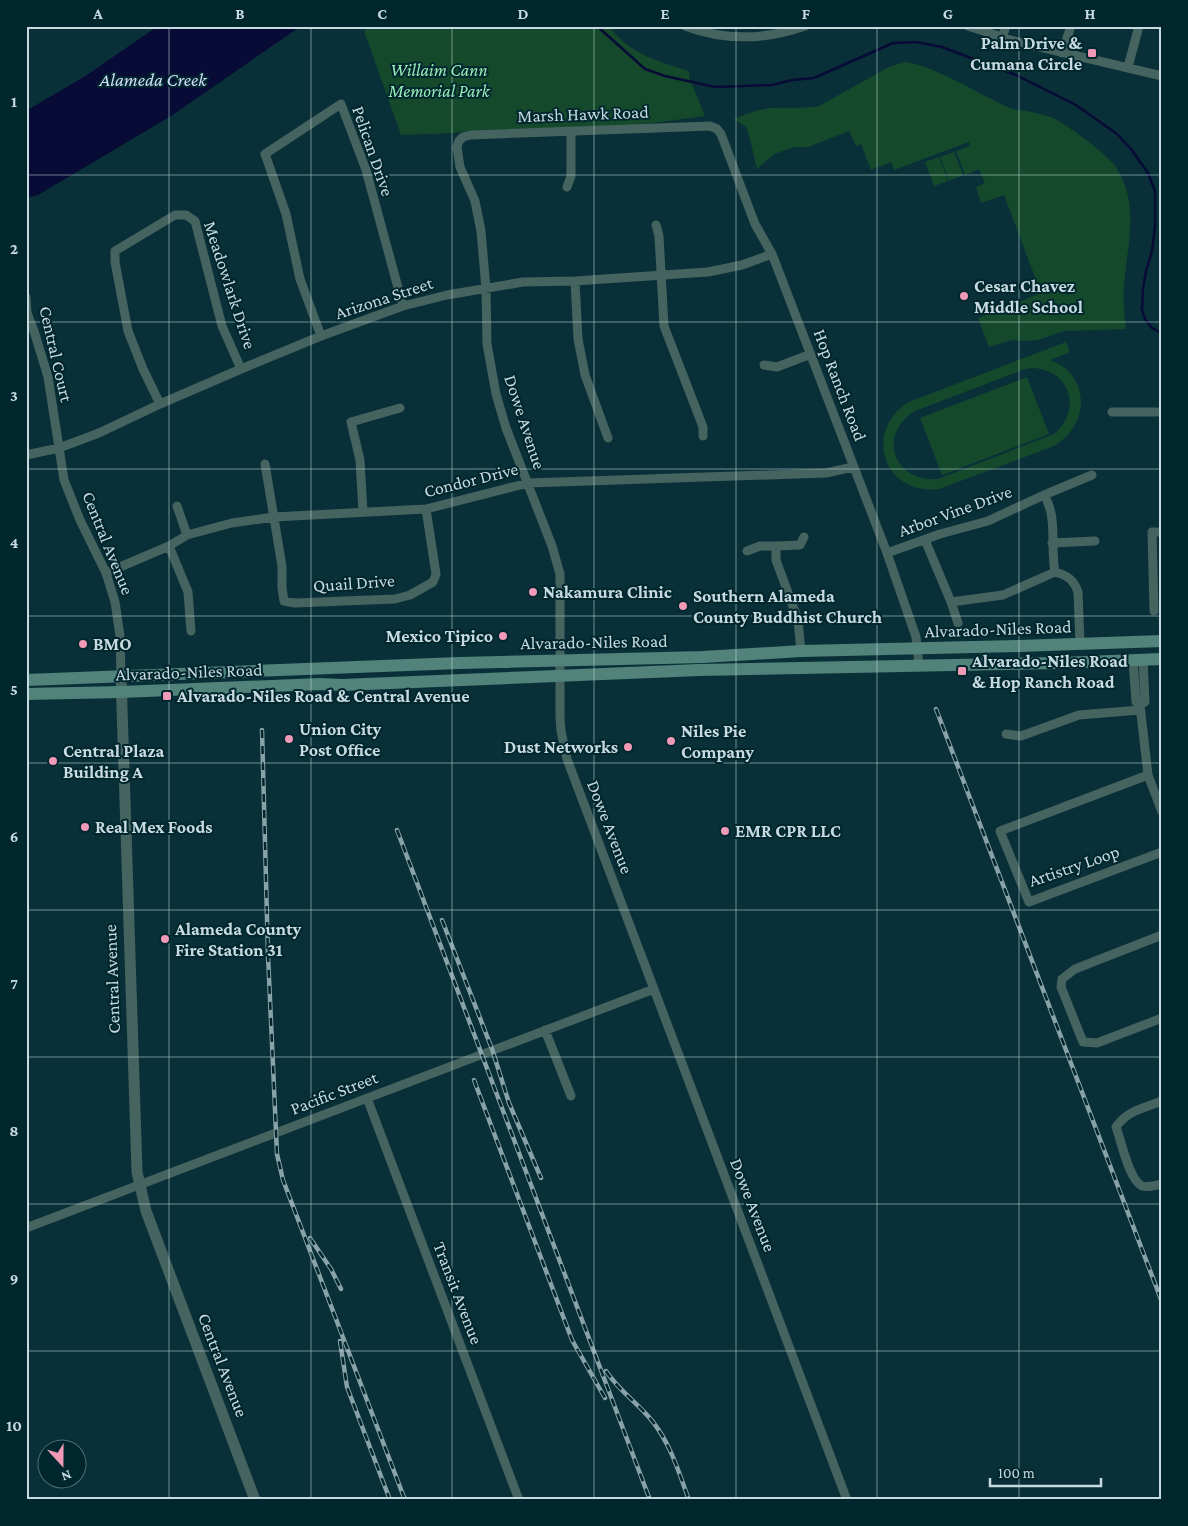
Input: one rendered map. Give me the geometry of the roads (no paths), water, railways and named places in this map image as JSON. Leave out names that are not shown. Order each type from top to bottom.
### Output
[{"type":"main road","name":"Alvarado-Niles Road","points":[[26,680],[459,663],[704,657],[801,651],[918,649],[1162,640]]},
{"type":"main road","name":"Alvarado-Niles Road","points":[[26,694],[705,670],[1162,659]]},
{"type":"street","points":[[685,26],[704,33],[733,37],[762,37],[805,26]]},
{"type":"street","points":[[968,26],[1002,38],[1162,76]]},
{"type":"street","points":[[1002,38],[1006,26]]},
{"type":"street","points":[[1062,53],[1071,26]]},
{"type":"street","points":[[1128,67],[1139,26]]},
{"type":"street","name":"Pelican Drive","points":[[321,336],[300,279],[286,214],[265,154],[341,104],[366,170],[403,306]]},
{"type":"street","name":"Marsh Hawk Road","points":[[459,141],[463,137],[470,135],[710,126]]},
{"type":"street","name":"Hop Ranch Road","points":[[710,126],[717,129],[721,134],[755,224],[772,254],[811,354],[887,553],[918,649],[919,666]]},
{"type":"street","points":[[567,187],[570,176],[571,132]]},
{"type":"street","name":"Dowe Avenue","points":[[459,141],[457,148],[460,167],[475,201],[479,218],[486,289],[487,344],[496,394],[506,428],[552,546],[560,574],[560,731],[567,759],[847,1500]]},
{"type":"street","name":"Meadowlark Drive","points":[[160,404],[143,369],[128,331],[115,262],[115,251],[175,215],[186,215],[195,222],[222,326],[241,369]]},
{"type":"street","points":[[656,225],[659,236],[664,326],[704,436]]},
{"type":"street","name":"Arizona Street","points":[[26,455],[59,448],[99,433],[241,369],[321,336],[403,306],[447,295],[523,282],[575,281],[708,272],[742,265],[772,254]]},
{"type":"street","points":[[575,281],[578,339],[585,375],[608,438]]},
{"type":"street","name":"Central Court","points":[[26,297],[27,313],[48,377],[59,448]]},
{"type":"street","points":[[764,365],[777,368],[811,354]]},
{"type":"street","points":[[363,512],[360,460],[351,422],[400,408]]},
{"type":"street","points":[[1112,412],[1162,412]]},
{"type":"street","name":"Central Avenue","points":[[59,448],[67,488],[80,520],[106,573],[116,611],[120,636],[135,1151],[139,1185],[146,1211],[255,1500]]},
{"type":"street","points":[[265,464],[274,517]]},
{"type":"street","name":"Condor Drive","points":[[106,573],[169,546],[187,535],[232,523],[274,517],[426,509],[528,483],[826,473],[853,467]]},
{"type":"street","name":"Arbor Vine Drive","points":[[887,553],[988,521],[1044,494],[1092,475]]},
{"type":"street","points":[[1044,494],[1051,512],[1055,572]]},
{"type":"street","points":[[177,506],[187,535]]},
{"type":"street","name":"Quail Drive","points":[[274,517],[282,566],[284,601],[295,603],[395,599],[410,595],[433,582],[436,574],[426,509]]},
{"type":"street","points":[[1154,611],[1152,532],[1162,532]]},
{"type":"street","points":[[748,551],[760,546],[800,545],[804,536]]},
{"type":"street","points":[[925,540],[958,623]]},
{"type":"street","points":[[1052,543],[1095,541]]},
{"type":"street","points":[[169,546],[188,592],[191,631]]},
{"type":"street","points":[[776,546],[776,560],[798,620],[801,651]]},
{"type":"street","points":[[951,602],[1003,595],[1055,572],[1063,574],[1070,579],[1078,592],[1080,644]]},
{"type":"street","points":[[1138,660],[1136,702],[1140,707],[1148,775],[1162,812]]},
{"type":"street","points":[[1006,734],[1021,736],[1079,715],[1140,707]]},
{"type":"street","name":"Artistry Loop","points":[[1148,775],[1000,831],[1029,902],[1162,852]]},
{"type":"street","points":[[1162,936],[1075,969],[1062,979],[1062,987],[1083,1042],[1097,1043],[1162,1018]]},
{"type":"street","name":"Pacific Street","points":[[26,1228],[654,989]]},
{"type":"street","points":[[545,1030],[571,1096]]},
{"type":"street","name":"Transit Avenue","points":[[367,1098],[519,1500]]},
{"type":"street","points":[[1162,1101],[1131,1113],[1123,1118],[1116,1127],[1135,1180],[1140,1185],[1146,1187],[1162,1184]]},
{"type":"water","name":"Alameda Creek","points":[[158,26],[301,26],[171,116],[38,195],[26,198],[26,111],[87,75]]},
{"type":"waterway","points":[[597,26],[645,69],[665,76],[715,87],[772,85],[792,80],[814,78],[893,43],[916,42],[942,47],[1016,75],[1076,105],[1117,134],[1131,149],[1148,173],[1155,191],[1155,227],[1152,251],[1143,289],[1142,309],[1145,319],[1152,328],[1162,333]]},
{"type":"railway","points":[[936,709],[1162,1302]]},
{"type":"railway","points":[[262,730],[268,955],[277,1154],[283,1180],[405,1500]]},
{"type":"railway","points":[[397,830],[650,1500]]},
{"type":"railway","points":[[442,920],[492,1049],[509,1103],[541,1178]]},
{"type":"railway","points":[[474,1080],[572,1340],[605,1398]]},
{"type":"railway","points":[[310,1238],[331,1269],[341,1289]]},
{"type":"railway","points":[[340,1341],[347,1387],[390,1500]]},
{"type":"railway","points":[[606,1371],[653,1422],[665,1440],[689,1500]]},
{"type":"place","name":"Palm Drive & Cumana Circle","points":[[1092,53]]},
{"type":"place","name":"Cesar Chavez Middle School","points":[[964,296]]},
{"type":"place","name":"Nakamura Clinic","points":[[533,592]]},
{"type":"place","name":"Southern Alameda County Buddhist Church","points":[[683,606]]},
{"type":"place","name":"Mexico Tipico","points":[[503,636]]},
{"type":"place","name":"BMO","points":[[83,644]]},
{"type":"place","name":"Alvarado-Niles Road & Hop Ranch Road","points":[[962,671]]},
{"type":"place","name":"Alvarado-Niles Road & Central Avenue","points":[[167,696]]},
{"type":"place","name":"Union City Post Office","points":[[289,739]]},
{"type":"place","name":"Niles Pie Company","points":[[671,741]]},
{"type":"place","name":"Dust Networks","points":[[628,747]]},
{"type":"place","name":"Central Plaza Building A","points":[[53,761]]},
{"type":"place","name":"Real Mex Foods","points":[[85,827]]},
{"type":"place","name":"EMR CPR LLC","points":[[725,831]]},
{"type":"place","name":"Alameda County Fire Station 31","points":[[165,939]]},
{"type":"park label","name":"Willaim Cann Memorial Park","points":[[439,80]]}]
